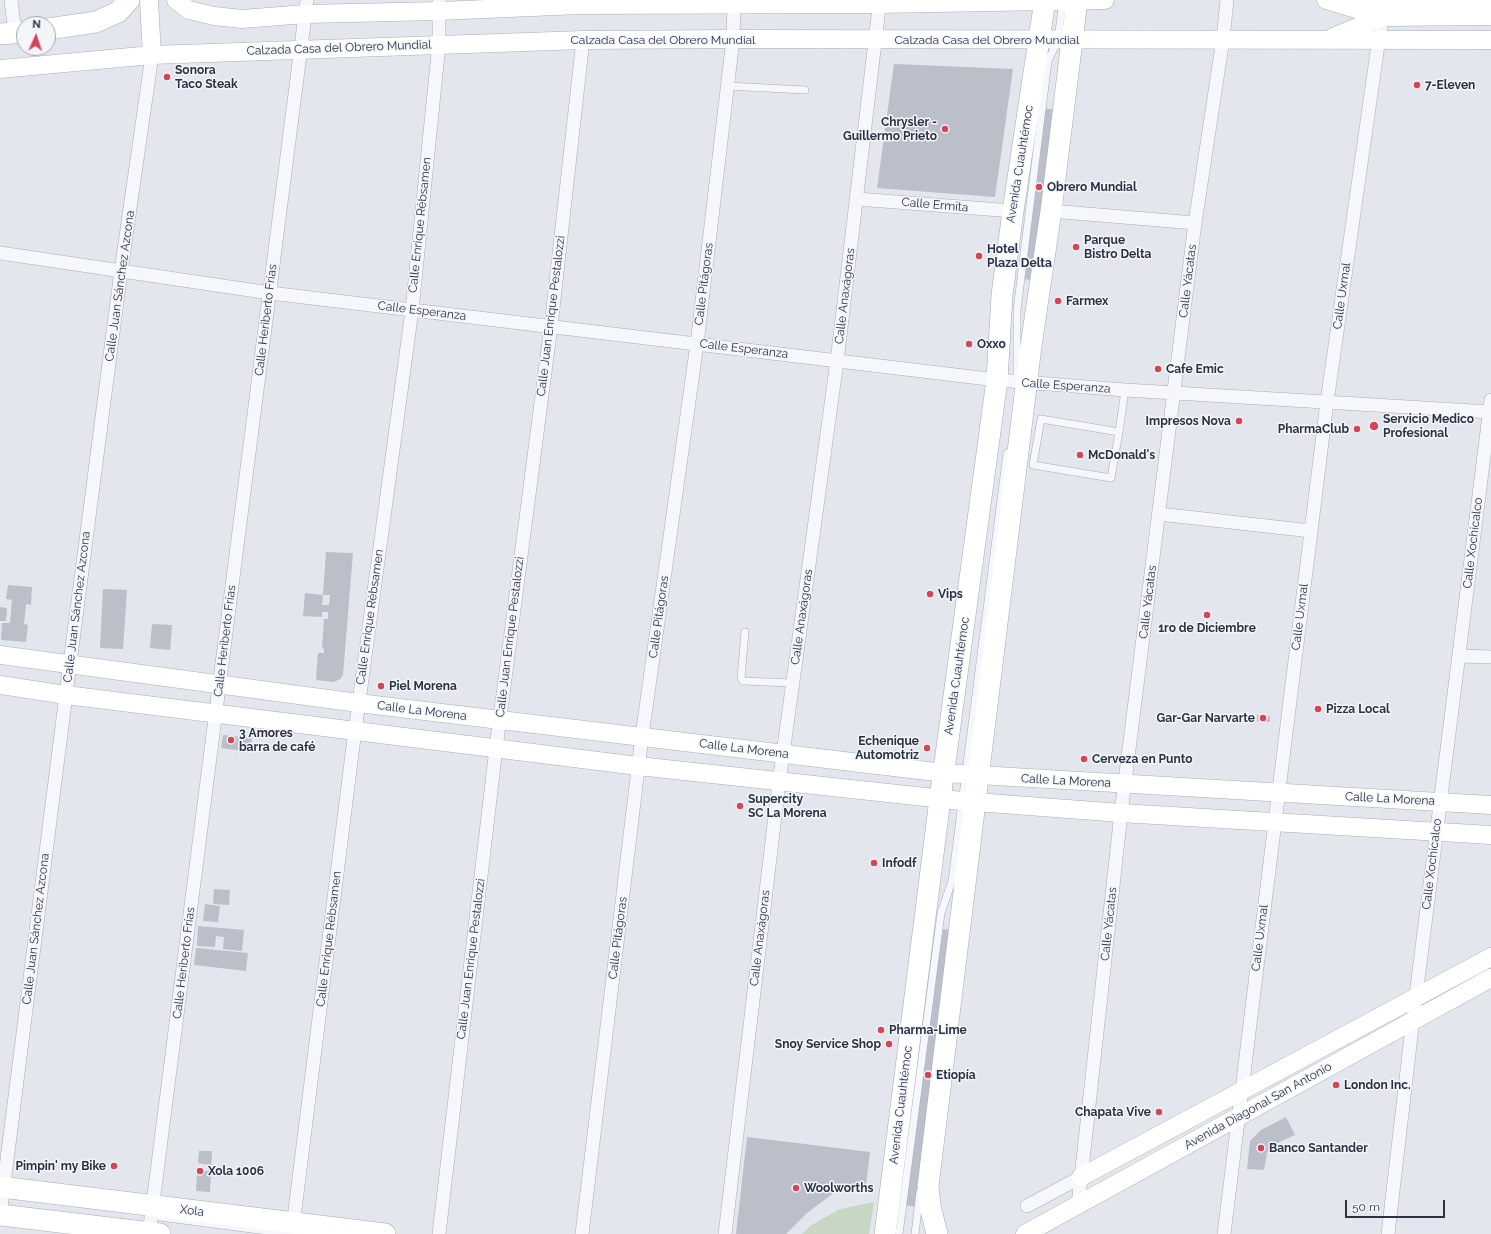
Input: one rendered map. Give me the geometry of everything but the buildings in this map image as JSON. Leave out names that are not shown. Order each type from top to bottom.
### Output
[{"type":"main road","points":[[56,28],[96,22],[118,12],[129,0]]},
{"type":"main road","name":"Avenida Cuauhtémoc","points":[[885,1234],[944,773],[1014,384],[1051,212],[1062,0]]},
{"type":"main road","name":"Avenida Cuauhtémoc","points":[[937,1234],[930,1206],[928,1186],[1014,384],[1002,295],[1013,211],[1059,46],[1062,0]]},
{"type":"main road","name":"Xola","points":[[3,1196],[151,1223],[385,1234]]},
{"type":"main road","name":"Xola","points":[[3,1196],[151,1223]]},
{"type":"street","points":[[11,0],[13,33]]},
{"type":"street","name":"Calle Juan Sánchez Azcona","points":[[3,1196],[121,271],[152,55],[149,0]]},
{"type":"street","points":[[176,0],[189,10],[214,16],[242,19],[307,7],[580,3],[1105,0]]},
{"type":"street","name":"Calle Yácatas","points":[[1078,1205],[1121,813],[1195,223],[1223,39],[1227,0]]},
{"type":"street","name":"Calzada Casa del Obrero Mundial","points":[[1326,0],[1383,8],[1491,16]]},
{"type":"street","name":"Calzada Casa del Obrero Mundial","points":[[1360,0],[1383,8],[1491,0]]},
{"type":"street","name":"Calle Pitágoras","points":[[582,1234],[638,766],[697,344],[733,39],[734,2]]},
{"type":"street","name":"Calle Anaxágoras","points":[[725,1234],[779,782],[837,360],[880,2]]},
{"type":"street","name":"Calle Enrique Rébsamen","points":[[292,1230],[358,703],[412,310],[439,44],[439,6]]},
{"type":"street","name":"Calle Heriberto Frías","points":[[151,1223],[307,7]]},
{"type":"street","name":"Calzada Casa del Obrero Mundial","points":[[1327,40],[1383,8]]},
{"type":"street","name":"Calle Uxmal","points":[[1224,1234],[1327,402],[1383,8]]},
{"type":"street","name":"Calzada Casa del Obrero Mundial","points":[[0,69],[152,55],[583,40],[876,40],[1059,46],[1223,39],[1491,40]]},
{"type":"street","name":"Calle Juan Enrique Pestalozzi","points":[[439,1234],[499,719],[551,326],[583,40]]},
{"type":"street","name":"Calle Ermita","points":[[857,199],[1013,211]]},
{"type":"street","points":[[1051,212],[1195,223]]},
{"type":"street","name":"Calle Esperanza","points":[[0,253],[270,293],[837,360],[1014,384],[1327,402],[1490,408]]},
{"type":"street","name":"Calle Xochicalco","points":[[1388,1234],[1413,1019],[1490,408]]},
{"type":"street","points":[[1159,514],[1311,531]]},
{"type":"street","name":"Calle La Morena","points":[[0,655],[70,663],[358,703],[642,736],[783,755],[972,776],[1491,805]]},
{"type":"street","points":[[1459,656],[1491,657]]},
{"type":"street","points":[[0,685],[66,695],[216,712],[355,731],[638,766],[969,802],[1121,813],[1491,835]]},
{"type":"street","name":"Avenida Diagonal San Antonio","points":[[1026,1206],[1491,957]]},
{"type":"street","name":"Avenida Diagonal San Antonio","points":[[1025,1234],[1239,1117],[1413,1019],[1491,978]]},
{"type":"lane","name":"Avenida Cuauhtémoc","points":[[1014,384],[1017,310],[1048,61],[1059,46]]},
{"type":"lane","name":"Avenida Cuauhtémoc","points":[[1014,384],[1031,312],[1064,63],[1059,46]]},
{"type":"lane","points":[[727,86],[805,90]]},
{"type":"lane","points":[[1119,432],[1041,419],[1033,465],[1111,478],[1119,432],[1125,390]]},
{"type":"lane","name":"Avenida Cuauhtémoc","points":[[972,776],[1008,445]]},
{"type":"lane","points":[[745,632],[741,678],[743,681],[793,683]]},
{"type":"lane","name":"Avenida Cuauhtémoc","points":[[899,1234],[940,913],[952,881],[969,802]]},
{"type":"lane","name":"Avenida Cuauhtémoc","points":[[915,1234],[956,914],[952,881]]},
{"type":"green space","points":[[874,1202],[869,1234],[802,1234],[810,1226],[840,1209]]},
{"type":"place","name":"Sonora Taco Steak","points":[[167,77]]},
{"type":"place","name":"7-Eleven","points":[[1417,85]]},
{"type":"place","name":"Chrysler - Guillermo Prieto","points":[[945,129]]},
{"type":"place","name":"Obrero Mundial","points":[[1039,187]]},
{"type":"place","name":"Parque Bistro Delta","points":[[1076,247]]},
{"type":"place","name":"Hotel Plaza Delta","points":[[979,256]]},
{"type":"place","name":"Farmex","points":[[1058,301]]},
{"type":"place","name":"Oxxo","points":[[969,344]]},
{"type":"place","name":"Cafe Emic","points":[[1158,369]]},
{"type":"place","name":"Impresos Nova","points":[[1239,421]]},
{"type":"place","name":"Servicio Medico Profesional","points":[[1374,426]]},
{"type":"place","name":"PharmaClub","points":[[1357,429]]},
{"type":"place","name":"McDonald's","points":[[1080,455]]},
{"type":"place","name":"Vips","points":[[930,594]]},
{"type":"place","name":"1ro de Diciembre","points":[[1207,615]]},
{"type":"place","name":"Piel Morena","points":[[381,686]]},
{"type":"place","name":"Pizza Local","points":[[1318,709]]},
{"type":"place","name":"Gar-Gar Narvarte","points":[[1263,718]]},
{"type":"place","name":"3 Amores barra de café","points":[[231,740]]},
{"type":"place","name":"Echenique Automotriz","points":[[927,748]]},
{"type":"place","name":"Cerveza en Punto","points":[[1084,759]]},
{"type":"place","name":"Supercity SC La Morena","points":[[740,806]]},
{"type":"place","name":"Infodf","points":[[874,863]]},
{"type":"place","name":"Pharma-Lime","points":[[881,1030]]},
{"type":"place","name":"Snoy Service Shop","points":[[889,1044]]},
{"type":"place","name":"Etiopía","points":[[928,1075]]},
{"type":"place","name":"London Inc.","points":[[1336,1085]]},
{"type":"place","name":"Chapata Vive","points":[[1159,1112]]},
{"type":"place","name":"Banco Santander","points":[[1261,1148]]},
{"type":"place","name":"Pimpin' my Bike","points":[[114,1166]]},
{"type":"place","name":"Xola 1006","points":[[200,1171]]},
{"type":"place","name":"Woolworths","points":[[796,1188]]}]
